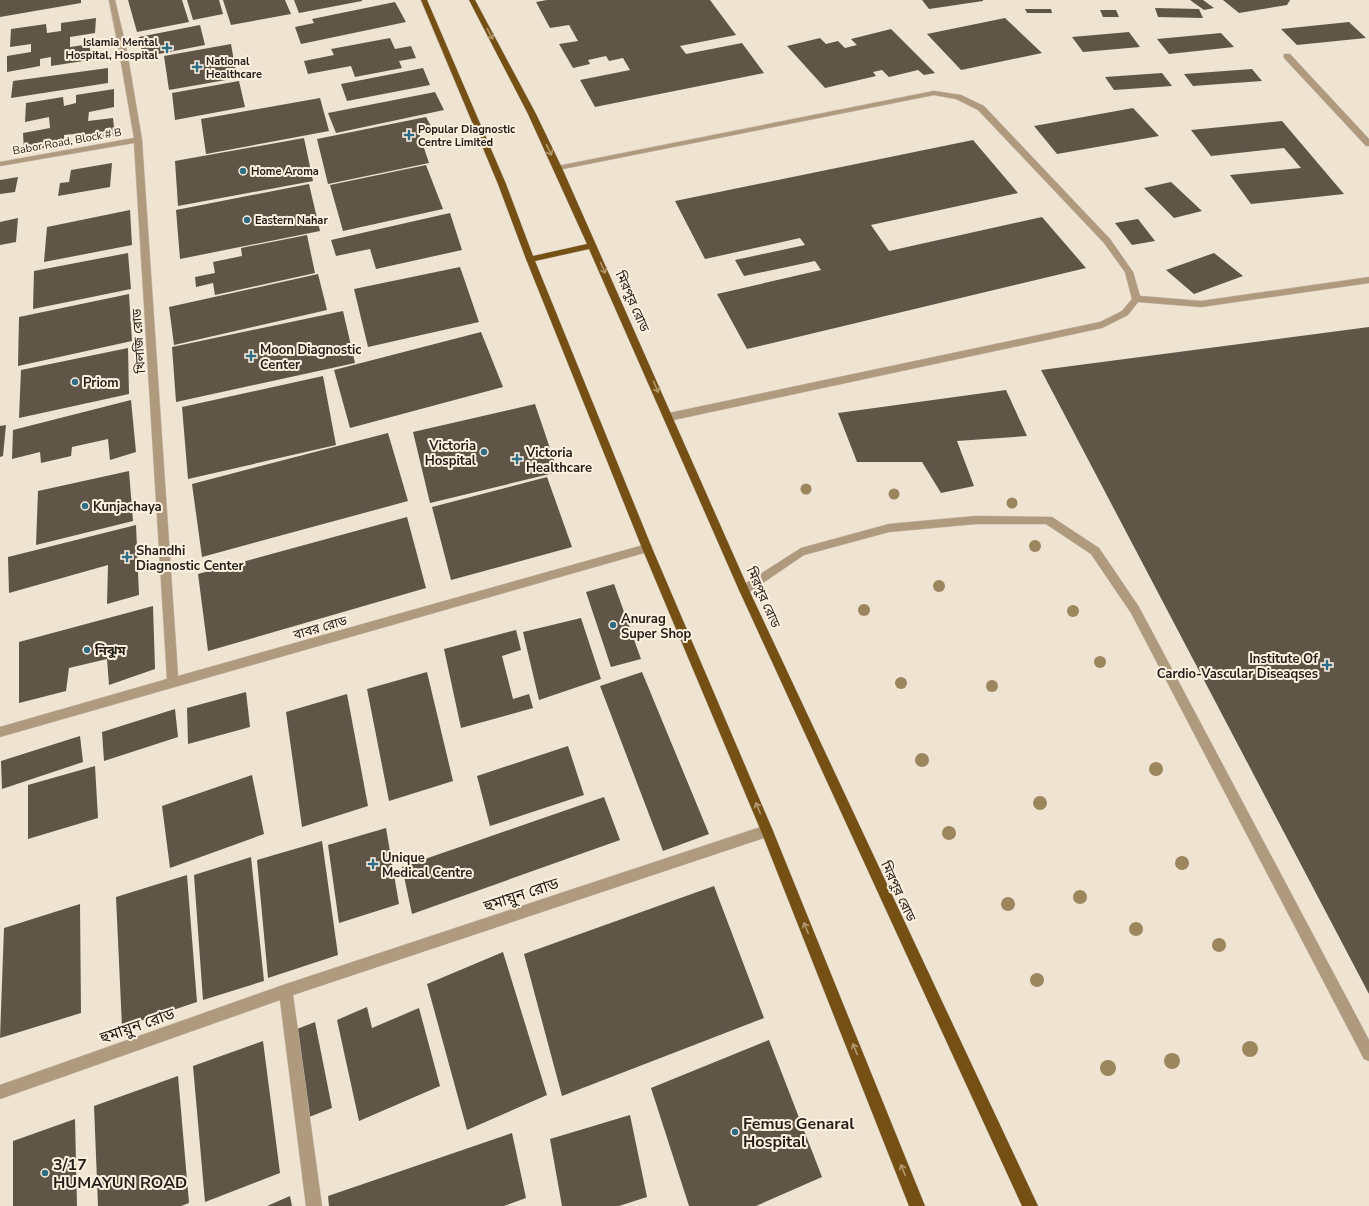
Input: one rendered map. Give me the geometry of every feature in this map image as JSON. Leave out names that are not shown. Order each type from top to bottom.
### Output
[{"type":"highway","points":[[424,0],[502,184],[530,259],[647,548],[768,831],[917,1206]]},
{"type":"highway","name":"মিরপুর রোড","points":[[472,0],[532,114],[558,168],[744,590],[1030,1206]]},
{"type":"highway","points":[[530,259],[593,245]]},
{"type":"street","name":"খিলজি রোড","points":[[112,0],[123,50],[138,140],[173,683]]},
{"type":"street","points":[[1287,56],[1369,144]]},
{"type":"street","points":[[558,168],[934,93],[958,97],[981,108],[1107,241],[1129,272],[1136,299]]},
{"type":"street","name":"Babor Road, Block # B","points":[[0,164],[138,140]]},
{"type":"street","points":[[1136,299],[1202,304],[1369,280]]},
{"type":"street","points":[[668,417],[1102,325],[1126,313],[1136,299]]},
{"type":"street","points":[[744,590],[801,552],[889,528],[976,520],[1048,520],[1095,551],[1135,610],[1369,1054]]},
{"type":"street","name":"বাবর রোড","points":[[0,732],[647,548]]},
{"type":"street","name":"হুমায়ুন রোড","points":[[0,1092],[286,991],[768,831]]},
{"type":"street","points":[[286,991],[314,1206]]},
{"type":"building","points":[[0,0],[81,0],[81,3],[0,17]]},
{"type":"building","points":[[128,0],[182,0],[189,22],[137,32]]},
{"type":"building","points":[[187,0],[219,0],[223,14],[193,20]]},
{"type":"building","points":[[223,0],[285,0],[291,14],[231,25]]},
{"type":"building","points":[[294,0],[362,0],[362,1],[299,13]]},
{"type":"building","points":[[547,0],[710,0],[736,35],[680,46],[686,54],[742,43],[764,73],[595,107],[580,80],[630,70],[623,58],[609,61],[606,56],[588,60],[590,64],[573,68],[559,44],[578,41],[569,25],[550,28],[536,2]]},
{"type":"building","points":[[922,0],[983,0],[983,1],[929,9]]},
{"type":"building","points":[[1190,0],[1203,0],[1214,8],[1204,10]]},
{"type":"building","points":[[1223,0],[1290,0],[1287,5],[1239,13]]},
{"type":"building","points":[[395,2],[406,22],[301,44],[295,27],[314,23],[312,19]]},
{"type":"building","points":[[1155,8],[1199,9],[1203,18],[1158,17]]},
{"type":"building","points":[[1025,9],[1051,9],[1052,13],[1027,13]]},
{"type":"building","points":[[1100,10],[1116,10],[1119,17],[1103,17]]},
{"type":"building","points":[[96,18],[95,33],[70,37],[70,47],[90,44],[90,60],[51,66],[51,57],[40,59],[40,66],[7,72],[7,56],[31,52],[31,44],[10,47],[11,29],[46,24],[47,33],[61,31],[61,23]]},
{"type":"building","points":[[1005,18],[1042,53],[961,70],[927,34]]},
{"type":"building","points":[[1349,22],[1366,38],[1297,45],[1281,29]]},
{"type":"building","points":[[200,25],[205,45],[143,57],[139,37]]},
{"type":"building","points":[[891,29],[935,73],[924,75],[918,70],[889,77],[882,70],[873,72],[876,76],[825,88],[787,46],[820,38],[826,44],[838,41],[845,48],[857,45],[851,39]]},
{"type":"building","points":[[1129,32],[1140,47],[1083,52],[1072,37]]},
{"type":"building","points":[[1221,33],[1234,47],[1169,54],[1157,39]]},
{"type":"building","points":[[390,38],[395,49],[411,46],[416,58],[399,61],[402,68],[355,77],[351,66],[308,74],[304,61],[334,55],[331,49]]},
{"type":"building","points":[[231,44],[237,78],[169,90],[164,56]]},
{"type":"building","points":[[108,68],[108,83],[11,98],[13,81]]},
{"type":"building","points":[[423,68],[430,85],[347,101],[341,84]]},
{"type":"building","points":[[1252,69],[1262,81],[1193,86],[1184,74]]},
{"type":"building","points":[[1162,73],[1172,86],[1114,90],[1105,77]]},
{"type":"building","points":[[239,81],[245,107],[175,120],[172,93]]},
{"type":"building","points":[[114,89],[114,107],[89,112],[88,121],[113,118],[115,136],[75,142],[74,134],[64,135],[64,145],[24,151],[23,133],[50,128],[49,117],[25,122],[26,103],[63,97],[64,106],[76,103],[76,95]]},
{"type":"building","points":[[435,92],[444,110],[336,133],[328,113]]},
{"type":"building","points":[[320,98],[329,131],[206,154],[201,119]]},
{"type":"building","points":[[1133,108],[1159,136],[1057,154],[1034,126]]},
{"type":"building","name":"Popular Diagnostic Centre Limited","points":[[426,117],[432,128],[419,133],[429,163],[328,184],[317,139]]},
{"type":"building","points":[[1282,121],[1344,194],[1251,204],[1230,175],[1301,168],[1284,148],[1211,156],[1191,130]]},
{"type":"building","name":"Home Aroma","points":[[304,138],[313,181],[178,206],[175,161]]},
{"type":"building","points":[[973,140],[1018,193],[871,225],[889,251],[1042,217],[1086,268],[747,349],[717,294],[821,270],[815,261],[744,276],[735,260],[805,245],[800,238],[705,259],[675,201]]},
{"type":"building","points":[[112,163],[110,187],[58,196],[60,183],[69,182],[71,170]]},
{"type":"building","points":[[426,165],[443,209],[343,231],[330,185]]},
{"type":"building","points":[[18,177],[15,192],[0,194],[0,180]]},
{"type":"building","points":[[1171,182],[1202,211],[1174,218],[1144,188]]},
{"type":"building","name":"Eastern Nahar","points":[[309,184],[320,231],[180,259],[176,210]]},
{"type":"building","points":[[130,210],[132,245],[44,262],[47,227]]},
{"type":"building","points":[[450,213],[462,250],[376,269],[370,249],[336,256],[331,240]]},
{"type":"building","points":[[18,218],[16,242],[0,245],[0,222]]},
{"type":"building","points":[[1138,219],[1155,241],[1132,245],[1115,223]]},
{"type":"building","points":[[307,235],[315,273],[215,295],[213,283],[196,287],[195,277],[215,273],[213,262],[242,256],[241,248]]},
{"type":"building","points":[[128,253],[131,289],[33,309],[34,271]]},
{"type":"building","points":[[1214,253],[1243,276],[1194,294],[1166,270]]},
{"type":"building","points":[[460,267],[479,322],[368,347],[354,289]]},
{"type":"building","points":[[318,274],[327,310],[174,345],[169,307]]},
{"type":"building","points":[[129,294],[132,341],[18,366],[19,317]]},
{"type":"building","points":[[343,311],[355,363],[176,402],[172,347]]},
{"type":"building","points":[[1369,327],[1369,994],[1041,370]]},
{"type":"building","points":[[481,332],[503,387],[350,428],[334,370]]},
{"type":"building","name":"Priom","points":[[128,348],[129,394],[19,418],[21,370]]},
{"type":"building","points":[[323,376],[336,445],[188,479],[182,407]]},
{"type":"building","points":[[1006,390],[1027,436],[957,441],[974,486],[941,493],[922,462],[857,462],[838,413]]},
{"type":"building","points":[[131,400],[136,452],[110,460],[108,439],[72,447],[71,456],[41,463],[40,452],[12,459],[13,430]]},
{"type":"building","name":"Victoria Hospital","points":[[535,404],[558,472],[430,503],[413,432]]},
{"type":"building","points":[[6,425],[3,456],[0,457],[0,426]]},
{"type":"building","points":[[388,433],[408,501],[202,557],[192,484]]},
{"type":"building","name":"Kunjachaya","points":[[129,471],[133,521],[36,545],[38,491]]},
{"type":"building","points":[[547,477],[572,547],[451,580],[432,507]]},
{"type":"building","points":[[407,517],[426,588],[208,651],[198,574]]},
{"type":"building","points":[[136,525],[139,595],[107,604],[108,565],[9,593],[8,557]]},
{"type":"building","name":"Anurag Super Shop","points":[[614,584],[641,659],[611,667],[586,592]]},
{"type":"building","name":"নিঝুম","points":[[153,606],[155,669],[109,685],[107,659],[69,668],[66,691],[19,703],[19,642]]},
{"type":"building","points":[[581,618],[601,679],[539,700],[523,632]]},
{"type":"building","points":[[516,630],[521,650],[502,656],[513,699],[529,694],[533,708],[461,728],[444,649]]},
{"type":"building","points":[[427,672],[453,781],[389,801],[367,689]]},
{"type":"building","points":[[642,672],[709,834],[663,851],[600,686]]},
{"type":"building","points":[[246,692],[250,727],[188,744],[187,708]]},
{"type":"building","points":[[347,694],[368,806],[302,827],[286,712]]},
{"type":"building","points":[[175,709],[178,737],[104,761],[102,732]]},
{"type":"building","points":[[80,736],[83,762],[2,789],[1,761]]},
{"type":"building","points":[[568,746],[584,795],[490,826],[477,776]]},
{"type":"building","points":[[95,766],[98,818],[28,839],[28,785]]},
{"type":"building","points":[[252,775],[264,834],[170,868],[162,806]]},
{"type":"building","points":[[604,797],[620,840],[412,914],[402,867]]},
{"type":"building","points":[[386,828],[399,904],[339,923],[328,845]]},
{"type":"building","points":[[322,841],[338,955],[268,978],[257,860]]},
{"type":"building","points":[[251,857],[264,981],[203,1000],[194,875]]},
{"type":"building","points":[[187,875],[197,1002],[122,1027],[116,897]]},
{"type":"building","points":[[714,886],[764,1018],[562,1096],[524,954]]},
{"type":"building","points":[[80,904],[81,1013],[0,1038],[4,928]]},
{"type":"building","points":[[503,952],[547,1095],[467,1130],[427,984]]},
{"type":"building","points":[[367,1007],[372,1028],[419,1008],[440,1086],[359,1121],[337,1020]]},
{"type":"building","points":[[315,1022],[332,1108],[299,1121],[284,1034]]},
{"type":"building","name":"Femus Genaral Hospital","points":[[769,1040],[822,1177],[756,1206],[689,1206],[651,1088]]},
{"type":"building","points":[[263,1041],[280,1173],[205,1202],[193,1066]]},
{"type":"building","points":[[178,1076],[189,1203],[181,1206],[98,1206],[94,1106]]},
{"type":"building","points":[[630,1115],[647,1197],[619,1206],[562,1206],[550,1139]]},
{"type":"building","name":"3/17 HUMAYUN ROAD","points":[[75,1119],[77,1206],[13,1206],[13,1141]]},
{"type":"building","points":[[512,1133],[526,1198],[504,1206],[329,1206],[328,1196]]},
{"type":"building","points":[[290,1196],[292,1206],[267,1206]]},
{"type":"place","name":"Islamia Mental Hospital, Hospital","points":[[167,48]]},
{"type":"place","name":"National Healthcare","points":[[197,67]]},
{"type":"place","name":"Popular Diagnostic Centre Limited","points":[[409,135]]},
{"type":"place","name":"Home Aroma","points":[[243,171]]},
{"type":"place","name":"Eastern Nahar","points":[[247,220]]},
{"type":"place","name":"Moon Diagnostic Center","points":[[251,356]]},
{"type":"place","name":"Priom","points":[[75,382]]},
{"type":"place","name":"Victoria Hospital","points":[[484,452]]},
{"type":"place","name":"Victoria Healthcare","points":[[517,459]]},
{"type":"place","name":"Kunjachaya","points":[[85,506]]},
{"type":"place","name":"Shandhi Diagnostic Center","points":[[127,557]]},
{"type":"place","name":"Anurag Super Shop","points":[[613,625]]},
{"type":"place","name":"নিঝুম","points":[[87,650]]},
{"type":"place","name":"Institute Of Cardio-Vascular Diseaqses","points":[[1327,665]]},
{"type":"place","name":"Unique Medical Centre","points":[[373,864]]},
{"type":"place","name":"Femus Genaral Hospital","points":[[735,1132]]},
{"type":"place","name":"3/17 HUMAYUN ROAD","points":[[45,1173]]}]
